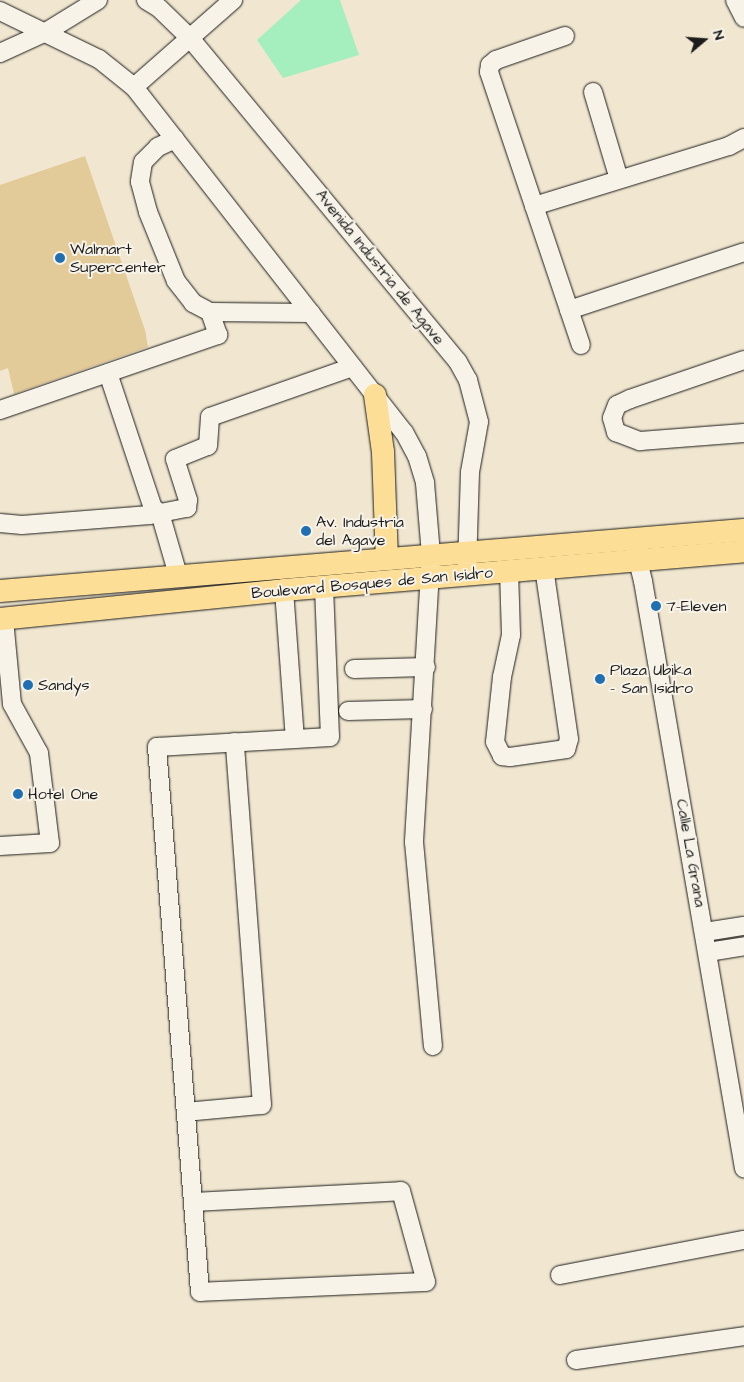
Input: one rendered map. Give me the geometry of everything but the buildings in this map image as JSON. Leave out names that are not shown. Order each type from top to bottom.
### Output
[{"type":"main road","points":[[375,395],[383,452],[387,559]]},
{"type":"main road","name":"Boulevard Bosques de San Isidro","points":[[2,619],[284,590],[544,568],[744,530]]},
{"type":"main road","name":"Boulevard Bosques de San Isidro","points":[[0,592],[467,552],[744,551]]},
{"type":"street","points":[[0,53],[46,32],[98,0]]},
{"type":"street","points":[[134,87],[233,0]]},
{"type":"street","points":[[735,0],[744,18]]},
{"type":"street","name":"Avenida Industria de Agave","points":[[152,4],[190,38],[458,362],[468,380],[479,422],[470,472],[468,574]]},
{"type":"street","points":[[0,12],[46,32],[99,59],[134,87],[404,432],[417,456],[425,482],[431,556],[426,667],[414,842],[434,1046]]},
{"type":"street","points":[[565,36],[490,65],[489,72],[581,345]]},
{"type":"street","points":[[593,92],[619,179]]},
{"type":"street","points":[[534,206],[736,142],[744,125]]},
{"type":"street","points":[[175,139],[158,147],[143,162],[140,182],[148,212],[176,281],[193,303],[210,312],[311,314]]},
{"type":"street","points":[[569,310],[744,252]]},
{"type":"street","points":[[0,410],[218,334],[210,312]]},
{"type":"street","points":[[744,360],[630,399],[617,405],[612,418],[616,432],[628,439],[640,442],[744,433]]},
{"type":"street","points":[[0,522],[22,525],[187,508],[188,500],[175,459],[208,446],[210,417],[353,367]]},
{"type":"street","points":[[108,373],[155,512],[172,576]]},
{"type":"street","name":"Calle La Grana","points":[[635,550],[644,581],[744,1168]]},
{"type":"street","points":[[509,571],[511,635],[502,676],[495,742],[502,756],[510,757],[566,749],[570,739],[544,568]]},
{"type":"street","points":[[193,1202],[401,1191],[426,1282],[200,1292],[157,747],[330,737],[324,587]]},
{"type":"street","points":[[284,590],[295,739]]},
{"type":"street","points":[[0,846],[50,843],[39,753],[12,704],[2,619]]},
{"type":"street","points":[[354,669],[426,667]]},
{"type":"street","points":[[348,711],[423,709]]},
{"type":"street","points":[[186,1112],[262,1105],[235,742]]},
{"type":"street","points":[[705,932],[744,926]]},
{"type":"street","points":[[708,952],[744,946]]},
{"type":"street","points":[[560,1275],[744,1240]]},
{"type":"street","points":[[576,1360],[744,1336]]},
{"type":"green space","points":[[301,0],[340,0],[359,55],[283,78],[257,40]]},
{"type":"place","name":"Walmart Supercenter","points":[[60,258]]},
{"type":"place","name":"Av. Industria del Agave","points":[[306,531]]},
{"type":"place","name":"7-Eleven","points":[[656,606]]},
{"type":"place","name":"Plaza Ubika - San Isidro","points":[[600,679]]},
{"type":"place","name":"Sandys","points":[[28,685]]},
{"type":"place","name":"Hotel One","points":[[18,794]]}]
